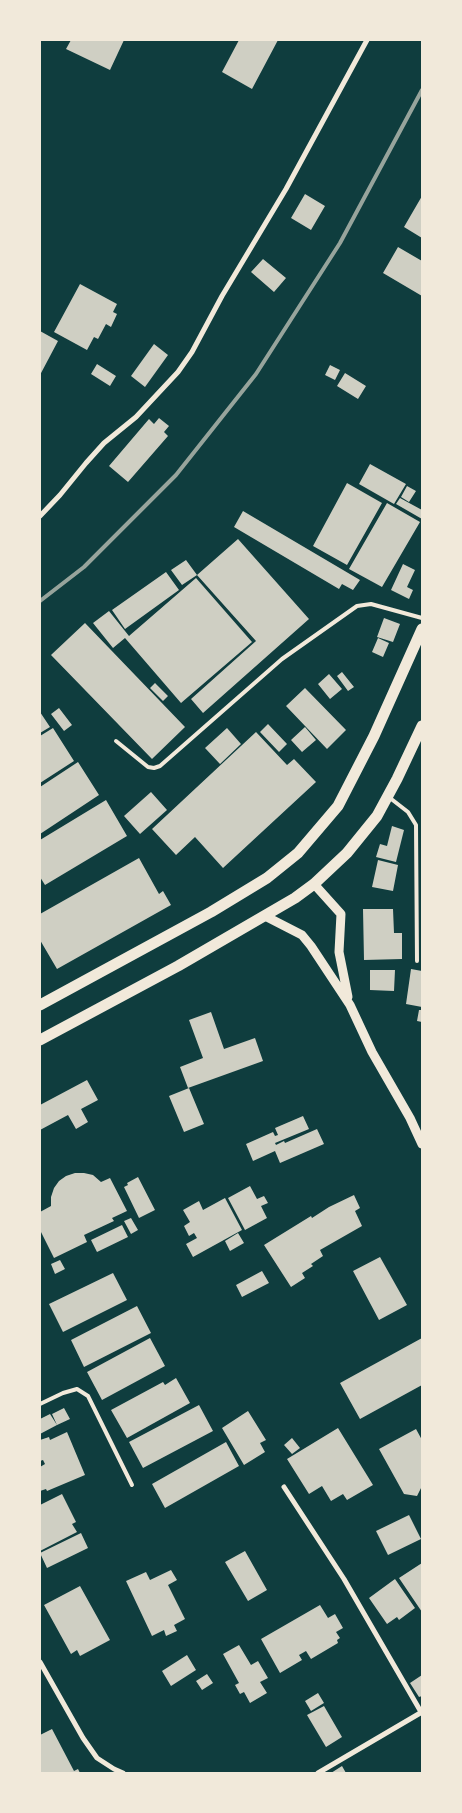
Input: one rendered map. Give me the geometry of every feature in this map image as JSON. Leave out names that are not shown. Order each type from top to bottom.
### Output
[{"type":"main road","points":[[40,1005],[211,912],[267,878],[298,853],[338,806],[374,736],[422,630]]},
{"type":"main road","points":[[40,1040],[266,916],[314,884],[359,839],[377,816],[422,726]]},
{"type":"street","points":[[40,516],[104,443],[136,418],[155,398],[187,359],[286,189],[367,40]]},
{"type":"street","points":[[314,884],[341,914],[339,952],[350,1005]]},
{"type":"street","points":[[266,916],[302,935],[311,946],[350,1005],[372,1052],[410,1118],[422,1144]]},
{"type":"street","points":[[284,1487],[344,1579],[421,1712],[318,1773]]},
{"type":"street","points":[[40,1662],[82,1738],[103,1762],[123,1773]]},
{"type":"lane","points":[[116,741],[148,767],[160,766],[282,658],[357,606],[371,604],[422,618]]},
{"type":"lane","points":[[388,796],[408,812],[416,825],[417,962]]},
{"type":"lane","points":[[40,1404],[63,1393],[78,1389],[88,1396],[132,1485]]},
{"type":"building","points":[[71,40],[124,40],[110,70],[66,49]]},
{"type":"building","points":[[239,40],[278,40],[252,89],[222,72]]},
{"type":"building","points":[[305,194],[325,206],[311,230],[291,218]]},
{"type":"building","points":[[422,196],[422,238],[404,227]]},
{"type":"building","points":[[398,247],[422,261],[422,296],[383,273]]},
{"type":"building","points":[[263,259],[286,278],[274,292],[251,272]]},
{"type":"building","points":[[80,284],[117,304],[113,312],[117,314],[111,327],[106,324],[98,339],[94,337],[87,350],[54,332]]},
{"type":"building","points":[[40,331],[58,341],[40,375]]},
{"type":"building","points":[[154,344],[168,355],[145,387],[131,376]]},
{"type":"building","points":[[97,364],[116,376],[110,386],[91,374]]},
{"type":"building","points":[[330,365],[340,370],[335,380],[325,375]]},
{"type":"building","points":[[345,373],[366,386],[358,399],[337,386]]},
{"type":"building","points":[[159,418],[169,426],[164,432],[168,436],[128,482],[109,466],[149,419],[154,424]]},
{"type":"building","points":[[370,464],[406,484],[394,504],[359,484]]},
{"type":"building","points":[[347,483],[382,503],[347,565],[313,546]]},
{"type":"building","points":[[407,486],[416,491],[409,502],[401,497]]},
{"type":"building","points":[[400,498],[422,510],[422,519],[396,504]]},
{"type":"building","points":[[387,503],[420,522],[382,587],[349,569]]},
{"type":"building","points":[[243,511],[360,580],[353,590],[342,584],[339,589],[234,527]]},
{"type":"building","points":[[238,539],[309,619],[203,713],[191,699],[256,641],[197,575]]},
{"type":"building","points":[[186,560],[197,575],[182,585],[171,570]]},
{"type":"building","points":[[403,564],[415,570],[407,587],[413,590],[409,599],[391,590]]},
{"type":"building","points":[[166,572],[179,590],[125,629],[112,610]]},
{"type":"building","points":[[196,578],[252,642],[181,703],[125,638],[113,648],[93,623],[109,611],[129,636]]},
{"type":"building","points":[[384,618],[400,624],[393,642],[377,637]]},
{"type":"building","points":[[85,623],[185,727],[152,759],[51,655]]},
{"type":"building","points":[[378,638],[389,643],[383,657],[372,652]]},
{"type":"building","points":[[342,672],[354,687],[348,691],[337,676]]},
{"type":"building","points":[[329,674],[342,689],[330,699],[318,684]]},
{"type":"building","points":[[155,683],[168,696],[163,701],[150,688]]},
{"type":"building","points":[[305,688],[346,730],[327,749],[286,706]]},
{"type":"building","points":[[59,708],[72,725],[64,731],[51,714]]},
{"type":"building","points":[[40,712],[50,727],[40,733]]},
{"type":"building","points":[[268,724],[287,744],[279,752],[260,732]]},
{"type":"building","points":[[305,727],[316,740],[302,752],[291,740]]},
{"type":"building","points":[[53,728],[74,761],[40,783],[40,736]]},
{"type":"building","points":[[227,728],[241,744],[220,764],[205,748]]},
{"type":"building","points":[[256,732],[287,765],[294,759],[316,782],[223,868],[195,837],[176,855],[152,829]]},
{"type":"building","points":[[78,762],[99,795],[40,834],[40,787]]},
{"type":"building","points":[[151,792],[167,810],[140,834],[124,816]]},
{"type":"building","points":[[106,800],[127,836],[45,885],[40,877],[40,840]]},
{"type":"building","points":[[392,826],[404,830],[396,862],[376,857],[380,844],[387,846]]},
{"type":"building","points":[[139,858],[159,894],[163,891],[171,905],[57,969],[40,940],[40,914]]},
{"type":"building","points":[[378,860],[398,865],[393,891],[372,887]]},
{"type":"building","points":[[363,909],[393,909],[394,933],[402,933],[402,959],[364,960]]},
{"type":"building","points":[[411,969],[422,971],[422,1007],[406,1004]]},
{"type":"building","points":[[370,970],[395,970],[394,991],[370,990]]},
{"type":"building","points":[[419,1010],[422,1010],[422,1022],[417,1021]]},
{"type":"building","points":[[211,1012],[224,1049],[255,1038],[263,1061],[188,1088],[180,1067],[203,1058],[189,1020]]},
{"type":"building","points":[[87,1080],[98,1100],[81,1109],[88,1122],[76,1129],[68,1115],[40,1130],[40,1105]]},
{"type":"building","points":[[189,1088],[204,1124],[184,1132],[169,1096]]},
{"type":"building","points":[[303,1116],[309,1129],[275,1143],[276,1145],[317,1129],[324,1144],[280,1163],[275,1151],[253,1161],[246,1144],[273,1132],[275,1136],[278,1135],[275,1128]]},
{"type":"building","points":[[75,1173],[93,1175],[101,1182],[110,1178],[127,1211],[112,1218],[114,1221],[84,1235],[87,1242],[54,1258],[40,1230],[40,1212],[51,1206],[51,1197],[59,1181]]},
{"type":"building","points":[[138,1177],[155,1210],[139,1218],[124,1187],[128,1185],[127,1183]]},
{"type":"building","points":[[250,1186],[257,1199],[264,1196],[268,1203],[261,1206],[267,1218],[245,1230],[228,1198]]},
{"type":"building","points":[[354,1195],[360,1208],[355,1211],[362,1226],[320,1250],[323,1256],[302,1273],[305,1278],[291,1287],[264,1245],[311,1216],[312,1218]]},
{"type":"building","points":[[225,1198],[242,1230],[193,1257],[186,1244],[197,1238],[194,1233],[189,1236],[184,1226],[190,1222],[183,1210],[199,1201],[203,1210]]},
{"type":"building","points":[[131,1218],[138,1230],[131,1234],[124,1221]]},
{"type":"building","points":[[122,1225],[128,1237],[97,1252],[91,1240]]},
{"type":"building","points":[[238,1233],[244,1243],[230,1251],[225,1241]]},
{"type":"building","points":[[380,1257],[407,1305],[379,1320],[353,1271]]},
{"type":"building","points":[[60,1260],[65,1269],[55,1274],[51,1264]]},
{"type":"building","points":[[262,1271],[269,1283],[242,1297],[236,1285]]},
{"type":"building","points":[[113,1273],[127,1300],[63,1332],[49,1304]]},
{"type":"building","points":[[137,1306],[151,1333],[84,1367],[71,1340]]},
{"type":"building","points":[[150,1338],[165,1366],[102,1400],[87,1372]]},
{"type":"building","points":[[422,1338],[422,1385],[360,1419],[340,1383]]},
{"type":"building","points":[[176,1378],[190,1403],[127,1438],[111,1410],[163,1382],[165,1385]]},
{"type":"building","points":[[199,1405],[213,1431],[143,1468],[129,1442]]},
{"type":"building","points":[[64,1408],[70,1419],[57,1425],[52,1414]]},
{"type":"building","points":[[248,1411],[266,1440],[260,1443],[265,1452],[244,1465],[222,1428]]},
{"type":"building","points":[[50,1414],[57,1425],[40,1434],[40,1419]]},
{"type":"building","points":[[338,1428],[373,1485],[347,1500],[343,1494],[331,1501],[322,1486],[309,1494],[287,1459]]},
{"type":"building","points":[[416,1429],[422,1440],[422,1486],[417,1496],[404,1494],[379,1449]]},
{"type":"building","points":[[67,1432],[85,1475],[47,1491],[46,1489],[40,1491],[40,1467],[45,1464],[43,1460],[40,1461],[40,1440],[49,1437],[50,1440]]},
{"type":"building","points":[[292,1438],[300,1448],[292,1454],[284,1445]]},
{"type":"building","points":[[226,1442],[239,1466],[165,1508],[152,1484]]},
{"type":"building","points":[[62,1494],[76,1522],[72,1524],[77,1532],[40,1551],[40,1505]]},
{"type":"building","points":[[409,1515],[421,1539],[388,1555],[376,1531]]},
{"type":"building","points":[[81,1533],[88,1548],[47,1568],[40,1553]]},
{"type":"building","points":[[245,1551],[267,1590],[248,1601],[225,1562]]},
{"type":"building","points":[[422,1563],[422,1612],[399,1578]]},
{"type":"building","points":[[171,1570],[177,1580],[168,1585],[185,1619],[174,1625],[177,1631],[166,1636],[164,1630],[152,1636],[126,1581],[146,1572],[150,1580]]},
{"type":"building","points":[[395,1579],[415,1608],[399,1620],[397,1617],[387,1624],[369,1598]]},
{"type":"building","points":[[80,1586],[110,1640],[80,1656],[77,1650],[71,1654],[44,1605]]},
{"type":"building","points":[[320,1605],[328,1618],[335,1614],[343,1628],[336,1632],[340,1638],[337,1640],[338,1643],[311,1659],[306,1651],[299,1655],[302,1660],[280,1673],[261,1639]]},
{"type":"building","points":[[239,1645],[251,1665],[258,1661],[268,1678],[260,1682],[267,1693],[250,1703],[244,1692],[240,1694],[235,1685],[239,1683],[223,1654]]},
{"type":"building","points":[[187,1655],[196,1670],[171,1686],[162,1671]]},
{"type":"building","points":[[207,1674],[213,1683],[202,1690],[196,1681]]},
{"type":"building","points":[[422,1675],[422,1696],[419,1697],[410,1683]]},
{"type":"building","points":[[318,1693],[324,1703],[311,1711],[305,1701]]},
{"type":"building","points":[[324,1706],[342,1737],[326,1747],[307,1715]]},
{"type":"building","points":[[52,1729],[74,1771],[78,1769],[80,1773],[40,1773],[40,1735]]},
{"type":"building","points":[[342,1766],[346,1773],[331,1773]]},
{"type":"railway","points":[[40,601],[84,567],[176,475],[256,374],[340,243],[422,90]]}]
